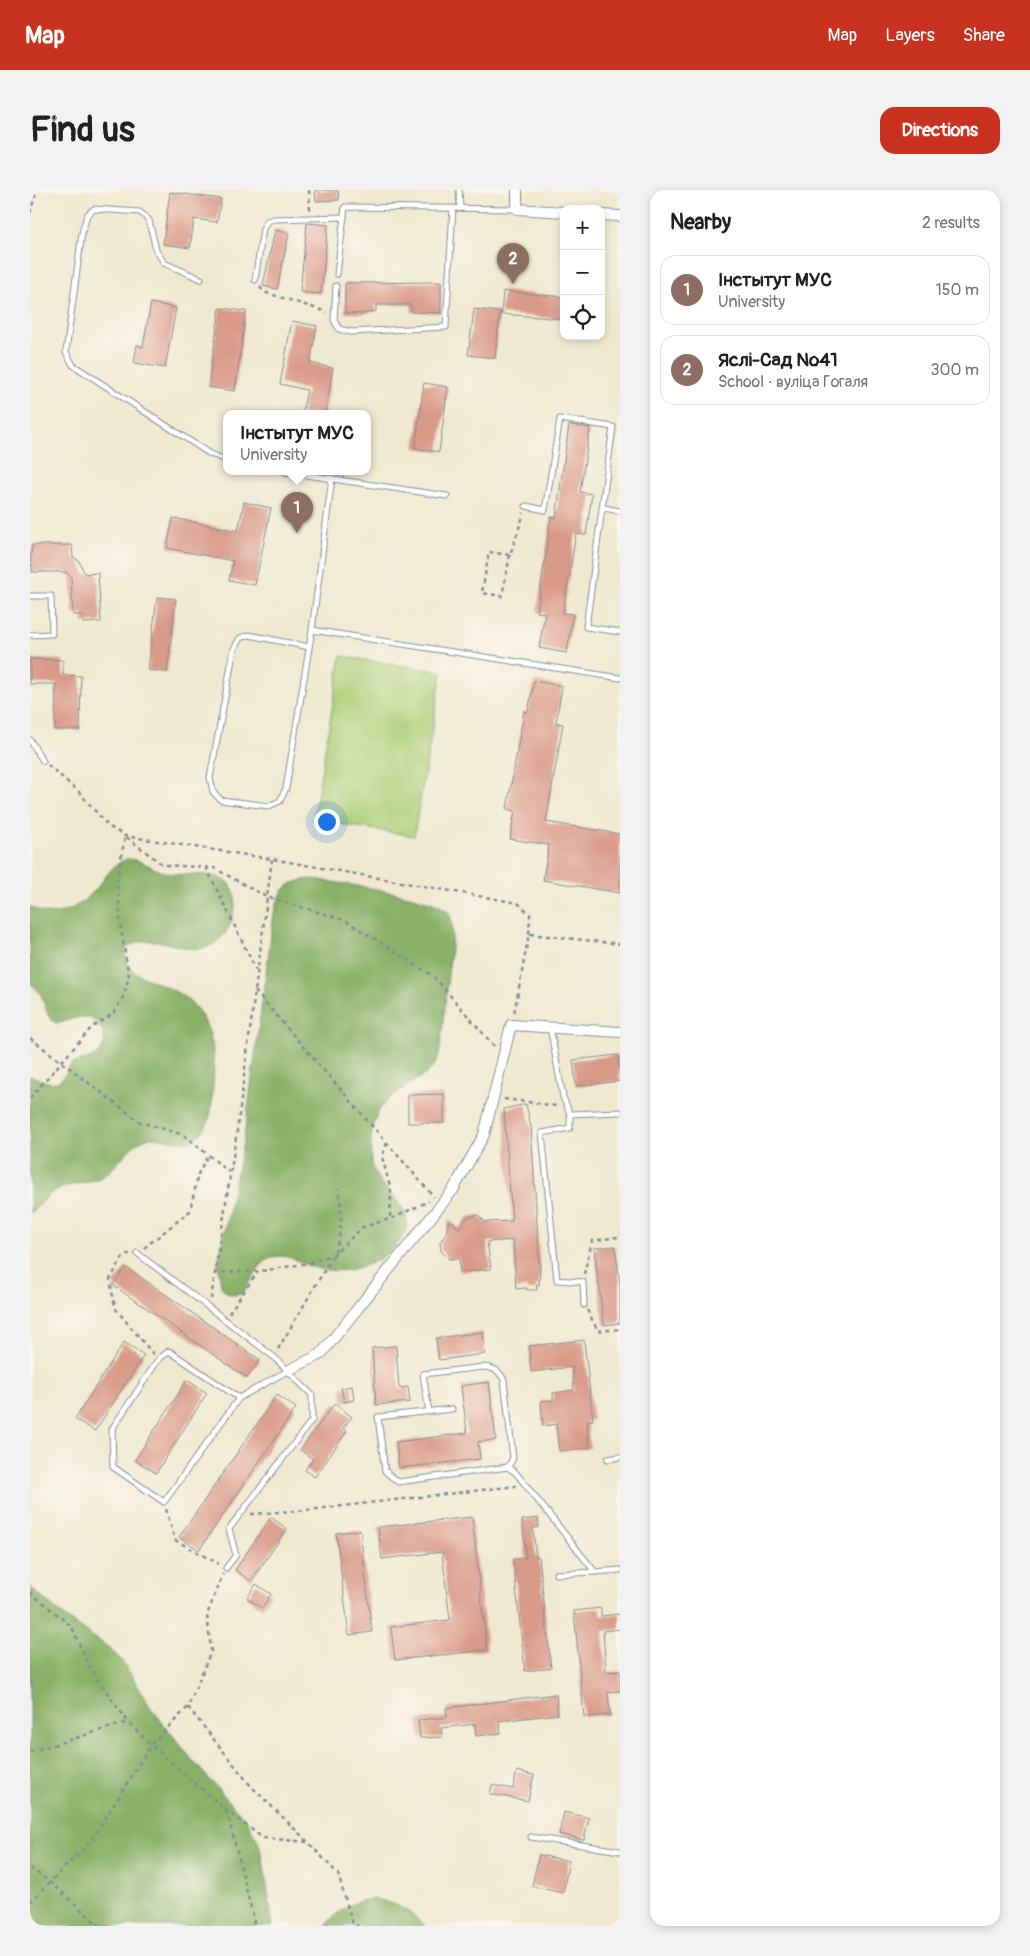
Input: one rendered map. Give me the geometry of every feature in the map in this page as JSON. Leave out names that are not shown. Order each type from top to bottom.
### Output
[{"type":"street","points":[[517,190],[517,209],[560,212]]},
{"type":"street","points":[[605,214],[620,216]]},
{"type":"street","points":[[289,1370],[321,1354],[439,1202],[484,1135],[495,1098],[512,1025],[620,1032]]},
{"type":"lane","points":[[459,190],[460,208]]},
{"type":"lane","points":[[337,274],[345,207],[517,209]]},
{"type":"lane","points":[[336,286],[334,320],[339,329],[351,332],[446,327],[453,208]]},
{"type":"lane","points":[[200,279],[164,263],[156,250],[149,220],[140,212],[94,209],[87,215],[82,233],[66,352],[73,365],[210,454],[223,459]]},
{"type":"lane","points":[[255,280],[263,229],[267,221],[274,219],[344,217]]},
{"type":"lane","points":[[526,506],[545,510],[560,419],[613,426],[604,508],[586,627],[620,632]]},
{"type":"lane","points":[[309,475],[447,496]]},
{"type":"lane","points":[[309,647],[249,635],[240,638],[234,649],[210,778],[213,792],[221,800],[269,806],[280,801],[286,788],[312,630],[332,478]]},
{"type":"lane","points":[[604,508],[620,511]]},
{"type":"lane","points":[[30,596],[51,596],[52,634],[30,635]]},
{"type":"lane","points":[[312,630],[620,678]]},
{"type":"lane","points":[[30,740],[43,761]]},
{"type":"lane","points":[[550,1026],[563,1098],[570,1114],[570,1128],[542,1132],[556,1280],[582,1282],[584,1305]]},
{"type":"lane","points":[[570,1114],[620,1112]]},
{"type":"lane","points":[[137,1254],[274,1357],[312,1395],[312,1420],[229,1529],[236,1555],[226,1568]]},
{"type":"lane","points":[[239,1398],[169,1351],[158,1360],[112,1429],[113,1467],[164,1502],[239,1398],[289,1370]]},
{"type":"lane","points":[[429,1412],[423,1374],[483,1367],[494,1368],[501,1373],[504,1380],[514,1458],[508,1467],[398,1482],[390,1478],[385,1471],[378,1417],[429,1412],[452,1409]]},
{"type":"lane","points":[[608,1458],[620,1457]]},
{"type":"lane","points":[[508,1467],[525,1485],[595,1572]]},
{"type":"lane","points":[[556,1574],[620,1570]]},
{"type":"lane","points":[[531,1838],[620,1851]]},
{"type":"path","points":[[30,213],[37,190]]},
{"type":"path","points":[[309,190],[310,218]]},
{"type":"path","points":[[255,280],[264,292],[334,315]]},
{"type":"path","points":[[510,555],[489,552],[482,593],[502,596],[510,555],[526,506]]},
{"type":"path","points":[[43,761],[79,792],[108,826],[125,836],[163,865],[206,867],[267,897],[345,920],[433,976],[504,1057]]},
{"type":"path","points":[[125,836],[272,859],[518,903],[530,914],[529,934],[512,1025]]},
{"type":"path","points":[[30,1098],[92,1027],[113,1014],[123,997],[129,977],[121,929],[117,881],[125,836]]},
{"type":"path","points":[[210,1310],[229,1172],[237,1131],[272,859]]},
{"type":"path","points":[[206,867],[257,972]]},
{"type":"path","points":[[529,934],[620,944]]},
{"type":"path","points":[[214,1273],[258,1271],[309,1263],[334,1254],[363,1227],[439,1202],[255,991]]},
{"type":"path","points":[[30,1038],[140,1122],[184,1135],[229,1172]]},
{"type":"path","points":[[495,1098],[567,1107]]},
{"type":"path","points":[[387,1143],[382,1157],[391,1190],[390,1219]]},
{"type":"path","points":[[274,1357],[334,1254],[340,1238],[342,1207],[338,1188]]},
{"type":"path","points":[[582,1282],[592,1241],[616,1237],[620,1234]]},
{"type":"path","points":[[224,1320],[258,1271]]},
{"type":"path","points":[[584,1305],[598,1330],[620,1329]]},
{"type":"path","points":[[240,1515],[308,1510],[525,1485]]},
{"type":"path","points":[[30,1902],[91,1841],[151,1745],[188,1707],[211,1651],[206,1615],[226,1568],[175,1540],[164,1502]]},
{"type":"path","points":[[30,1592],[72,1627],[89,1668],[128,1722],[151,1745],[227,1811],[263,1838],[308,1842]]},
{"type":"path","points":[[188,1707],[252,1786],[338,1874],[352,1922],[358,1926]]},
{"type":"path","points":[[30,1752],[128,1722]]},
{"type":"path","points":[[227,1811],[254,1920],[253,1926]]},
{"type":"path","points":[[30,1868],[50,1882],[100,1926]]},
{"type":"path","points":[[350,1926],[352,1922]]},
{"type":"green space","points":[[341,656],[442,672],[414,836],[313,820]]},
{"type":"green space","points":[[127,859],[142,862],[166,873],[221,878],[229,883],[234,892],[235,905],[230,924],[223,936],[209,946],[198,949],[186,948],[150,941],[138,942],[126,948],[126,958],[131,969],[183,996],[195,1007],[204,1020],[211,1039],[214,1058],[210,1115],[204,1130],[195,1138],[182,1142],[157,1137],[144,1139],[133,1146],[105,1175],[55,1191],[30,1213],[30,1076],[53,1083],[59,1081],[71,1065],[96,1055],[104,1044],[104,1038],[100,1026],[89,1018],[79,1017],[56,1023],[51,1020],[40,994],[30,983],[30,906],[48,913],[66,911],[83,902],[114,867]]},
{"type":"green space","points":[[313,879],[407,896],[440,906],[448,912],[451,921],[452,938],[440,1050],[433,1067],[421,1078],[389,1099],[378,1113],[374,1122],[371,1162],[379,1179],[404,1211],[407,1220],[406,1229],[401,1239],[384,1256],[362,1267],[349,1270],[325,1270],[289,1257],[273,1257],[263,1263],[241,1294],[234,1295],[227,1293],[221,1286],[218,1263],[244,1138],[274,913],[279,897],[286,887],[297,882]]},
{"type":"green space","points":[[30,1587],[66,1618],[108,1647],[124,1663],[151,1708],[193,1761],[247,1821],[258,1841],[263,1859],[273,1926],[30,1926]]},
{"type":"green space","points":[[373,1899],[388,1902],[401,1908],[425,1926],[325,1926],[346,1907]]},
{"type":"building","points":[[315,190],[338,190],[339,200],[316,201]]},
{"type":"building","points":[[170,192],[221,199],[217,222],[194,219],[190,248],[163,244]]},
{"type":"building","points":[[307,223],[328,225],[321,294],[300,292]]},
{"type":"building","points":[[275,230],[289,233],[277,289],[263,286]]},
{"type":"building","points":[[441,282],[441,313],[412,312],[411,305],[376,305],[376,311],[363,314],[345,313],[345,283]]},
{"type":"building","points":[[503,291],[560,297],[560,319],[501,314]]},
{"type":"building","points":[[151,303],[176,308],[165,368],[134,363],[137,345],[143,347]]},
{"type":"building","points":[[220,308],[246,311],[235,391],[208,387]]},
{"type":"building","points":[[474,309],[500,312],[495,358],[468,355]]},
{"type":"building","points":[[292,321],[317,326],[310,363],[333,368],[326,410],[303,410],[307,390],[280,384]]},
{"type":"building","points":[[424,383],[448,387],[439,452],[415,448]]},
{"type":"building","points":[[569,425],[590,428],[580,492],[592,494],[586,535],[576,534],[563,613],[573,614],[567,653],[539,648],[545,613],[537,612],[551,517],[556,518]]},
{"type":"building","points":[[244,502],[271,508],[255,585],[229,580],[233,561],[167,548],[173,518],[238,531]]},
{"type":"building","points":[[32,545],[72,545],[73,557],[79,561],[85,574],[98,573],[101,622],[83,623],[83,615],[73,615],[71,577],[66,572],[32,572],[32,565],[30,565]]},
{"type":"building","points":[[157,597],[176,599],[167,672],[148,670]]},
{"type":"building","points":[[30,659],[63,660],[63,675],[81,676],[80,730],[55,730],[56,684],[30,684]]},
{"type":"building","points":[[534,681],[562,686],[556,723],[563,724],[546,822],[620,834],[620,893],[543,880],[549,845],[510,839],[515,811],[507,809],[524,711],[528,712]]},
{"type":"building","points":[[618,1055],[620,1081],[576,1086],[573,1060]]},
{"type":"building","points":[[444,1094],[444,1123],[408,1123],[408,1095]]},
{"type":"building","points":[[526,1104],[531,1127],[540,1271],[539,1285],[536,1285],[537,1290],[527,1290],[527,1288],[516,1289],[513,1240],[487,1242],[491,1269],[460,1272],[459,1258],[449,1259],[441,1251],[440,1242],[446,1234],[449,1219],[459,1228],[468,1217],[478,1215],[485,1222],[512,1221],[504,1109]]},
{"type":"building","points":[[615,1246],[620,1283],[620,1323],[604,1325],[594,1248]]},
{"type":"building","points":[[126,1267],[260,1360],[247,1378],[113,1285]]},
{"type":"building","points":[[483,1332],[485,1354],[439,1360],[436,1338]]},
{"type":"building","points":[[584,1340],[593,1420],[587,1421],[590,1448],[559,1451],[556,1424],[543,1426],[541,1401],[553,1400],[553,1393],[574,1390],[572,1367],[531,1372],[529,1346]]},
{"type":"building","points":[[124,1342],[144,1355],[95,1431],[75,1419]]},
{"type":"building","points":[[396,1346],[399,1388],[408,1387],[410,1402],[376,1405],[372,1348]]},
{"type":"building","points":[[187,1380],[207,1393],[156,1473],[135,1460]]},
{"type":"building","points":[[489,1382],[496,1440],[478,1442],[480,1459],[399,1468],[396,1442],[467,1433],[461,1386]]},
{"type":"building","points":[[352,1386],[354,1400],[344,1402],[341,1388]]},
{"type":"building","points":[[277,1395],[296,1408],[199,1550],[179,1537]]},
{"type":"building","points":[[335,1403],[352,1417],[343,1428],[347,1431],[315,1477],[305,1470],[313,1459],[300,1450]]},
{"type":"building","points":[[271,1517],[287,1529],[251,1581],[235,1570]]},
{"type":"building","points":[[472,1517],[487,1650],[395,1660],[391,1627],[450,1620],[442,1552],[382,1559],[378,1527]]},
{"type":"building","points":[[538,1518],[539,1527],[533,1528],[536,1557],[539,1557],[551,1668],[525,1671],[513,1559],[526,1558],[522,1520]]},
{"type":"building","points":[[360,1530],[372,1632],[349,1635],[336,1533]]},
{"type":"building","points":[[256,1584],[271,1594],[262,1608],[247,1598]]},
{"type":"building","points":[[601,1608],[601,1616],[620,1614],[620,1629],[603,1631],[606,1672],[620,1671],[620,1691],[608,1692],[610,1715],[584,1717],[574,1611]]},
{"type":"building","points":[[556,1694],[558,1714],[499,1721],[501,1733],[476,1736],[475,1724],[441,1728],[442,1737],[420,1738],[418,1720],[447,1717],[446,1708]]},
{"type":"building","points":[[517,1771],[534,1775],[528,1801],[490,1794],[492,1785],[513,1789]]},
{"type":"building","points":[[564,1812],[589,1818],[584,1840],[559,1834]]},
{"type":"building","points":[[539,1855],[569,1861],[563,1893],[532,1886]]},
{"type":"place","name":"Яслі-Сад №41","points":[[513,284]]},
{"type":"place","name":"Інстытут МУС","points":[[297,533]]}]
